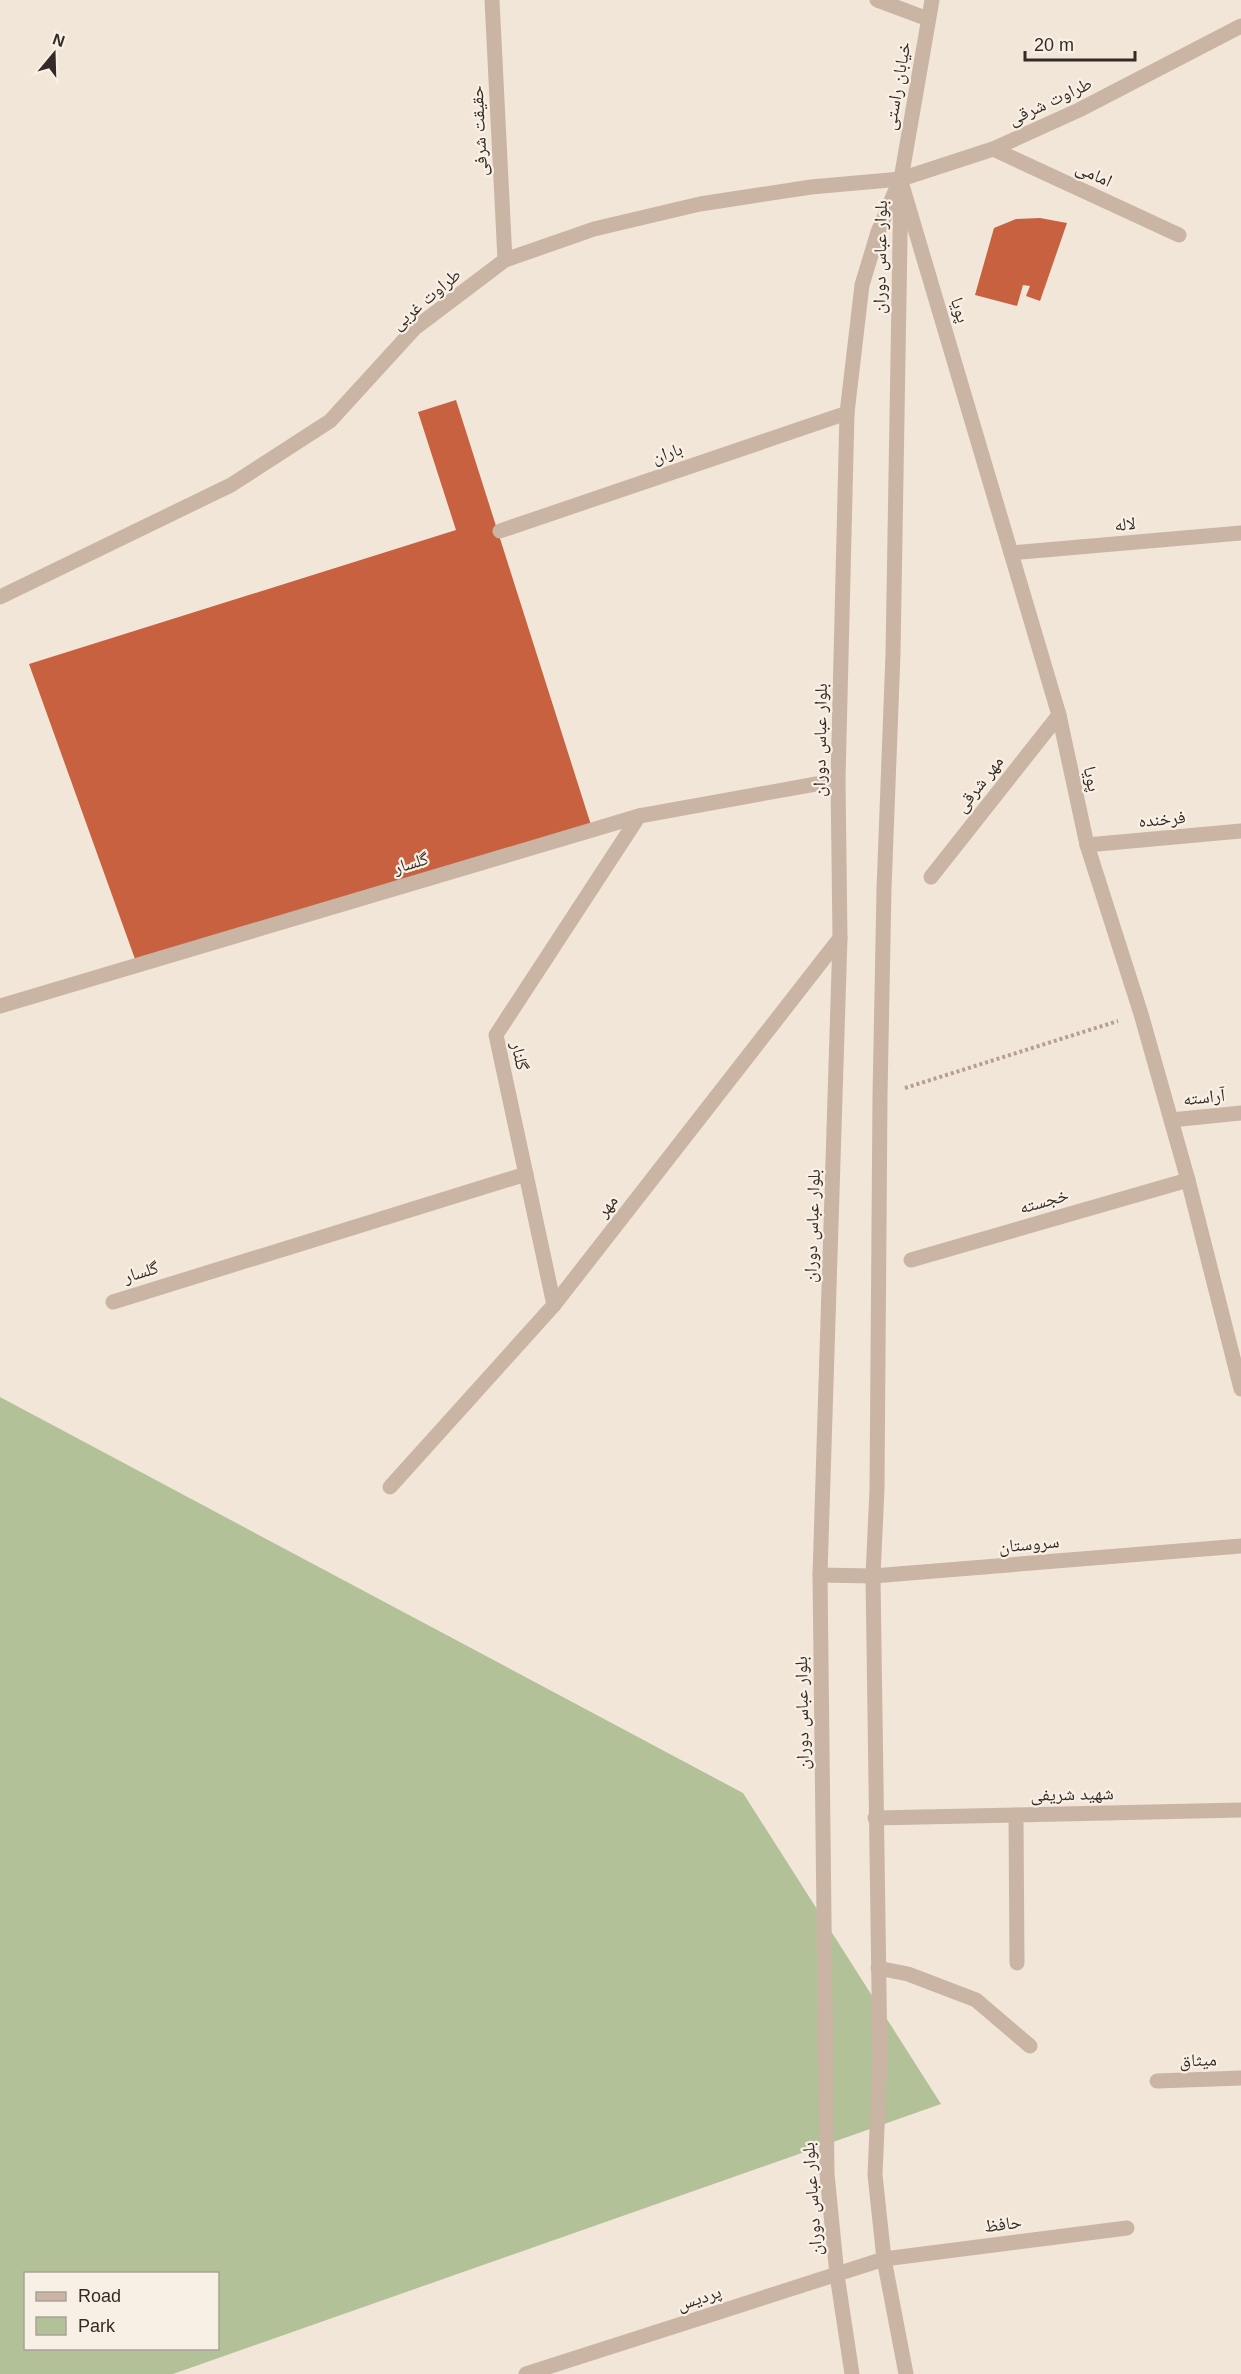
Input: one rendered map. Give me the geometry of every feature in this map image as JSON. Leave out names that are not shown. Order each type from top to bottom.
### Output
[{"type":"street","name":"حقیقت شرفی","points":[[492,0],[505,260]]},
{"type":"street","points":[[877,0],[928,19]]},
{"type":"street","name":"خیابان راستی","points":[[901,179],[932,0]]},
{"type":"street","name":"طراوت شرقی","points":[[901,179],[993,149],[1079,110],[1241,26]]},
{"type":"street","name":"امامی","points":[[993,149],[1179,235]]},
{"type":"street","name":"طراوت غربی","points":[[0,597],[231,485],[330,421],[415,328],[505,260],[594,229],[700,204],[811,187],[901,179]]},
{"type":"street","name":"بلوار عباس دوران","points":[[852,2374],[837,2275],[827,2174],[820,1575],[840,938],[838,780],[847,412],[862,285],[878,232],[901,179]]},
{"type":"street","name":"بلوار عباس دوران","points":[[901,179],[893,642],[884,889],[877,1489],[873,1576],[880,2059],[874,2175],[884,2259],[906,2374]]},
{"type":"street","name":"پویا","points":[[901,179],[1059,715],[1087,845],[1141,1014],[1188,1180],[1241,1389]]},
{"type":"street","name":"باران","points":[[500,531],[847,412]]},
{"type":"street","name":"لاله","points":[[1011,553],[1241,533]]},
{"type":"street","name":"مهر شرقی","points":[[931,877],[1059,715]]},
{"type":"street","name":"گلسار","points":[[0,1006],[639,816],[838,780]]},
{"type":"street","name":"گلنار","points":[[554,1305],[496,1035],[639,816]]},
{"type":"street","name":"فرخنده","points":[[1087,845],[1241,831]]},
{"type":"street","name":"مهر","points":[[390,1487],[554,1305],[840,938]]},
{"type":"street","name":"آراسته","points":[[1171,1120],[1241,1113]]},
{"type":"street","name":"گلسار","points":[[113,1302],[526,1174]]},
{"type":"street","name":"خجسته","points":[[911,1260],[1188,1180]]},
{"type":"street","name":"سروستان","points":[[820,1575],[873,1576],[1241,1546]]},
{"type":"street","name":"شهید شریفی","points":[[1017,1962],[1016,1815],[1241,1810]]},
{"type":"street","points":[[875,1818],[1016,1815]]},
{"type":"street","points":[[878,1968],[908,1974],[976,2000],[1030,2046]]},
{"type":"street","name":"میثاق","points":[[1157,2081],[1241,2078]]},
{"type":"street","name":"حافظ","points":[[884,2259],[1127,2228]]},
{"type":"street","name":"پردیس","points":[[526,2374],[884,2259]]},
{"type":"path","points":[[880,1096],[1141,1014]]},
{"type":"green space","points":[[0,1397],[743,1793],[941,2104],[173,2374],[0,2374]]},
{"type":"building","points":[[1040,218],[1067,223],[1040,301],[1026,296],[1030,286],[1023,285],[1017,306],[975,295],[994,228],[1016,219]]},
{"type":"building","points":[[456,400],[591,825],[135,959],[29,664],[456,530],[418,412]]}]
